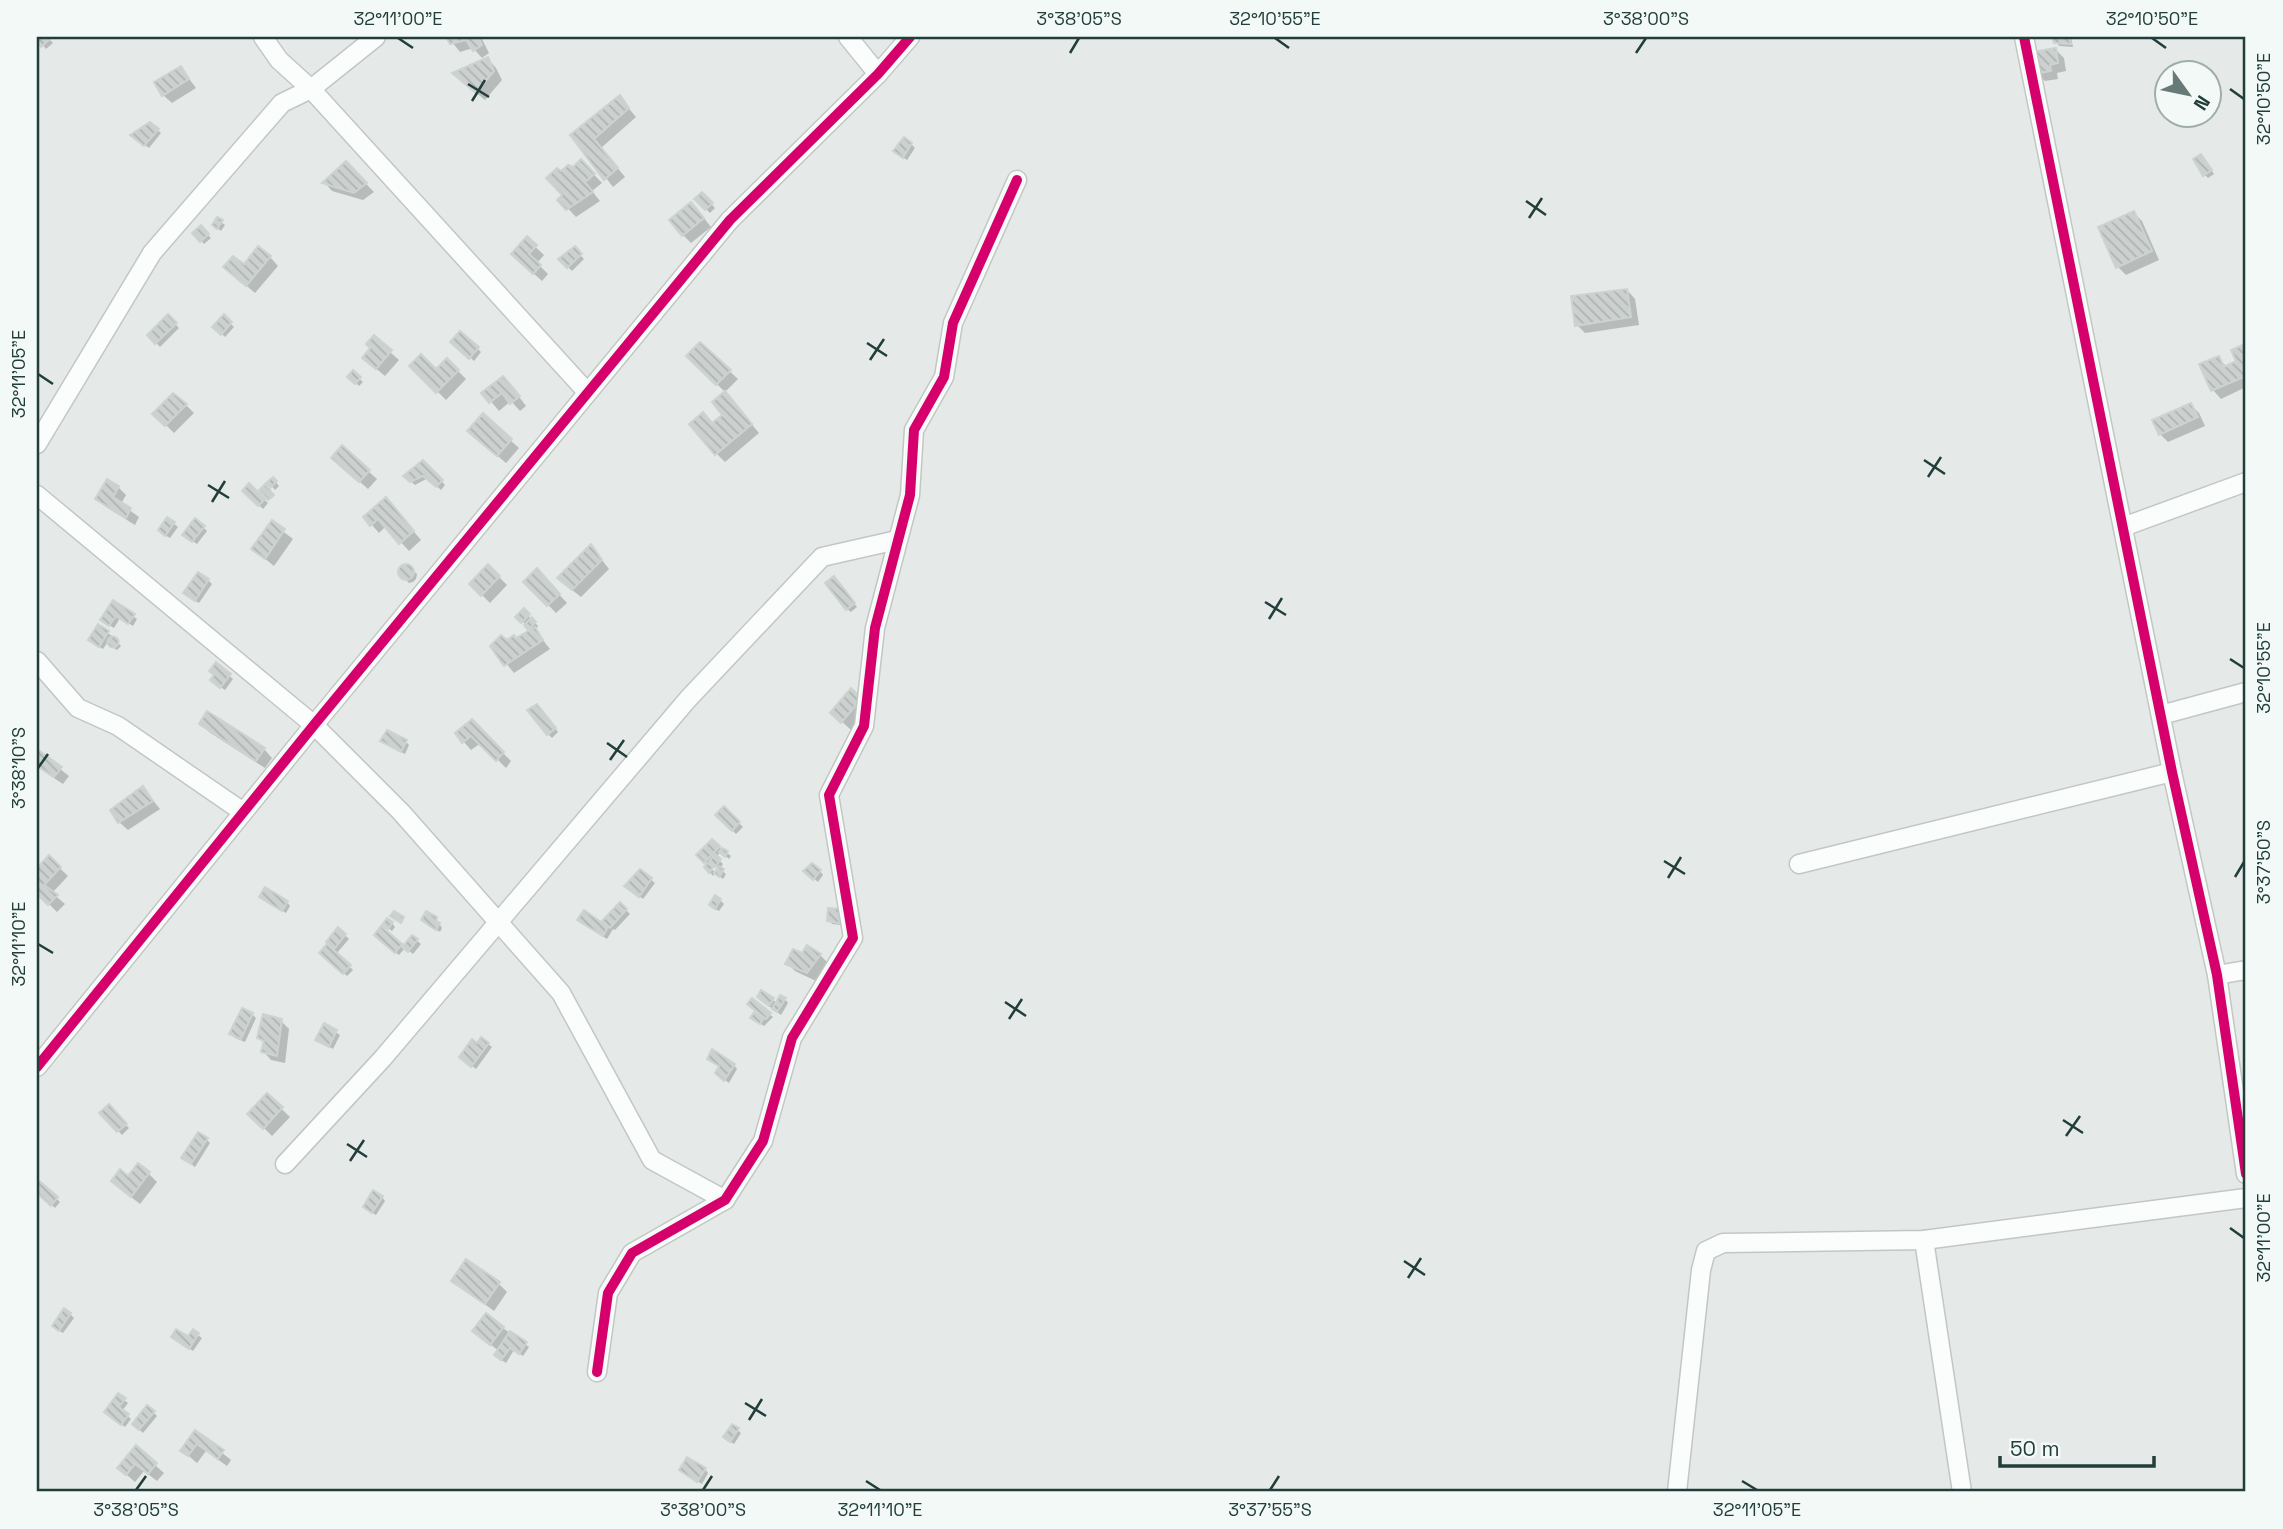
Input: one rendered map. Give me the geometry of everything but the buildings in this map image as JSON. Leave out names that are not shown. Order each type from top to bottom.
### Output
[{"type":"street","points":[[263,37],[279,60],[311,89],[587,392]]},
{"type":"street","points":[[37,444],[152,253],[282,103],[311,89],[376,37]]},
{"type":"street","points":[[848,37],[878,74]]},
{"type":"street","points":[[37,1067],[314,725],[730,220],[878,74],[910,37]]},
{"type":"street","points":[[2024,37],[2172,772],[2217,975],[2246,1174]]},
{"type":"street","points":[[597,1372],[608,1293],[632,1253],[724,1200],[762,1141],[792,1038],[853,938],[829,795],[864,726],[874,628],[910,495],[914,430],[944,377],[953,323],[1017,180]]},
{"type":"street","points":[[2123,527],[2246,482]]},
{"type":"street","points":[[37,495],[314,725],[401,812],[561,993],[652,1160],[724,1200]]},
{"type":"street","points":[[285,1164],[383,1058],[688,699],[822,557],[897,540]]},
{"type":"street","points":[[37,662],[78,708],[118,726],[243,812]]},
{"type":"street","points":[[2161,715],[2246,692]]},
{"type":"street","points":[[1798,864],[2172,772]]},
{"type":"street","points":[[2217,975],[2246,970]]},
{"type":"street","points":[[1677,1492],[1701,1270],[1706,1251],[1723,1243],[1924,1240],[2246,1198]]},
{"type":"street","points":[[1924,1240],[1962,1492]]},
{"type":"cycle path","points":[[37,1067],[314,725],[730,220],[878,74],[910,37]]},
{"type":"cycle path","points":[[2024,37],[2172,772],[2217,975],[2246,1174]]},
{"type":"cycle path","points":[[597,1372],[608,1293],[632,1253],[725,1200],[763,1141],[792,1038],[853,938],[829,795],[864,726],[875,628],[910,495],[914,430],[944,377],[953,323],[1017,180]]}]
